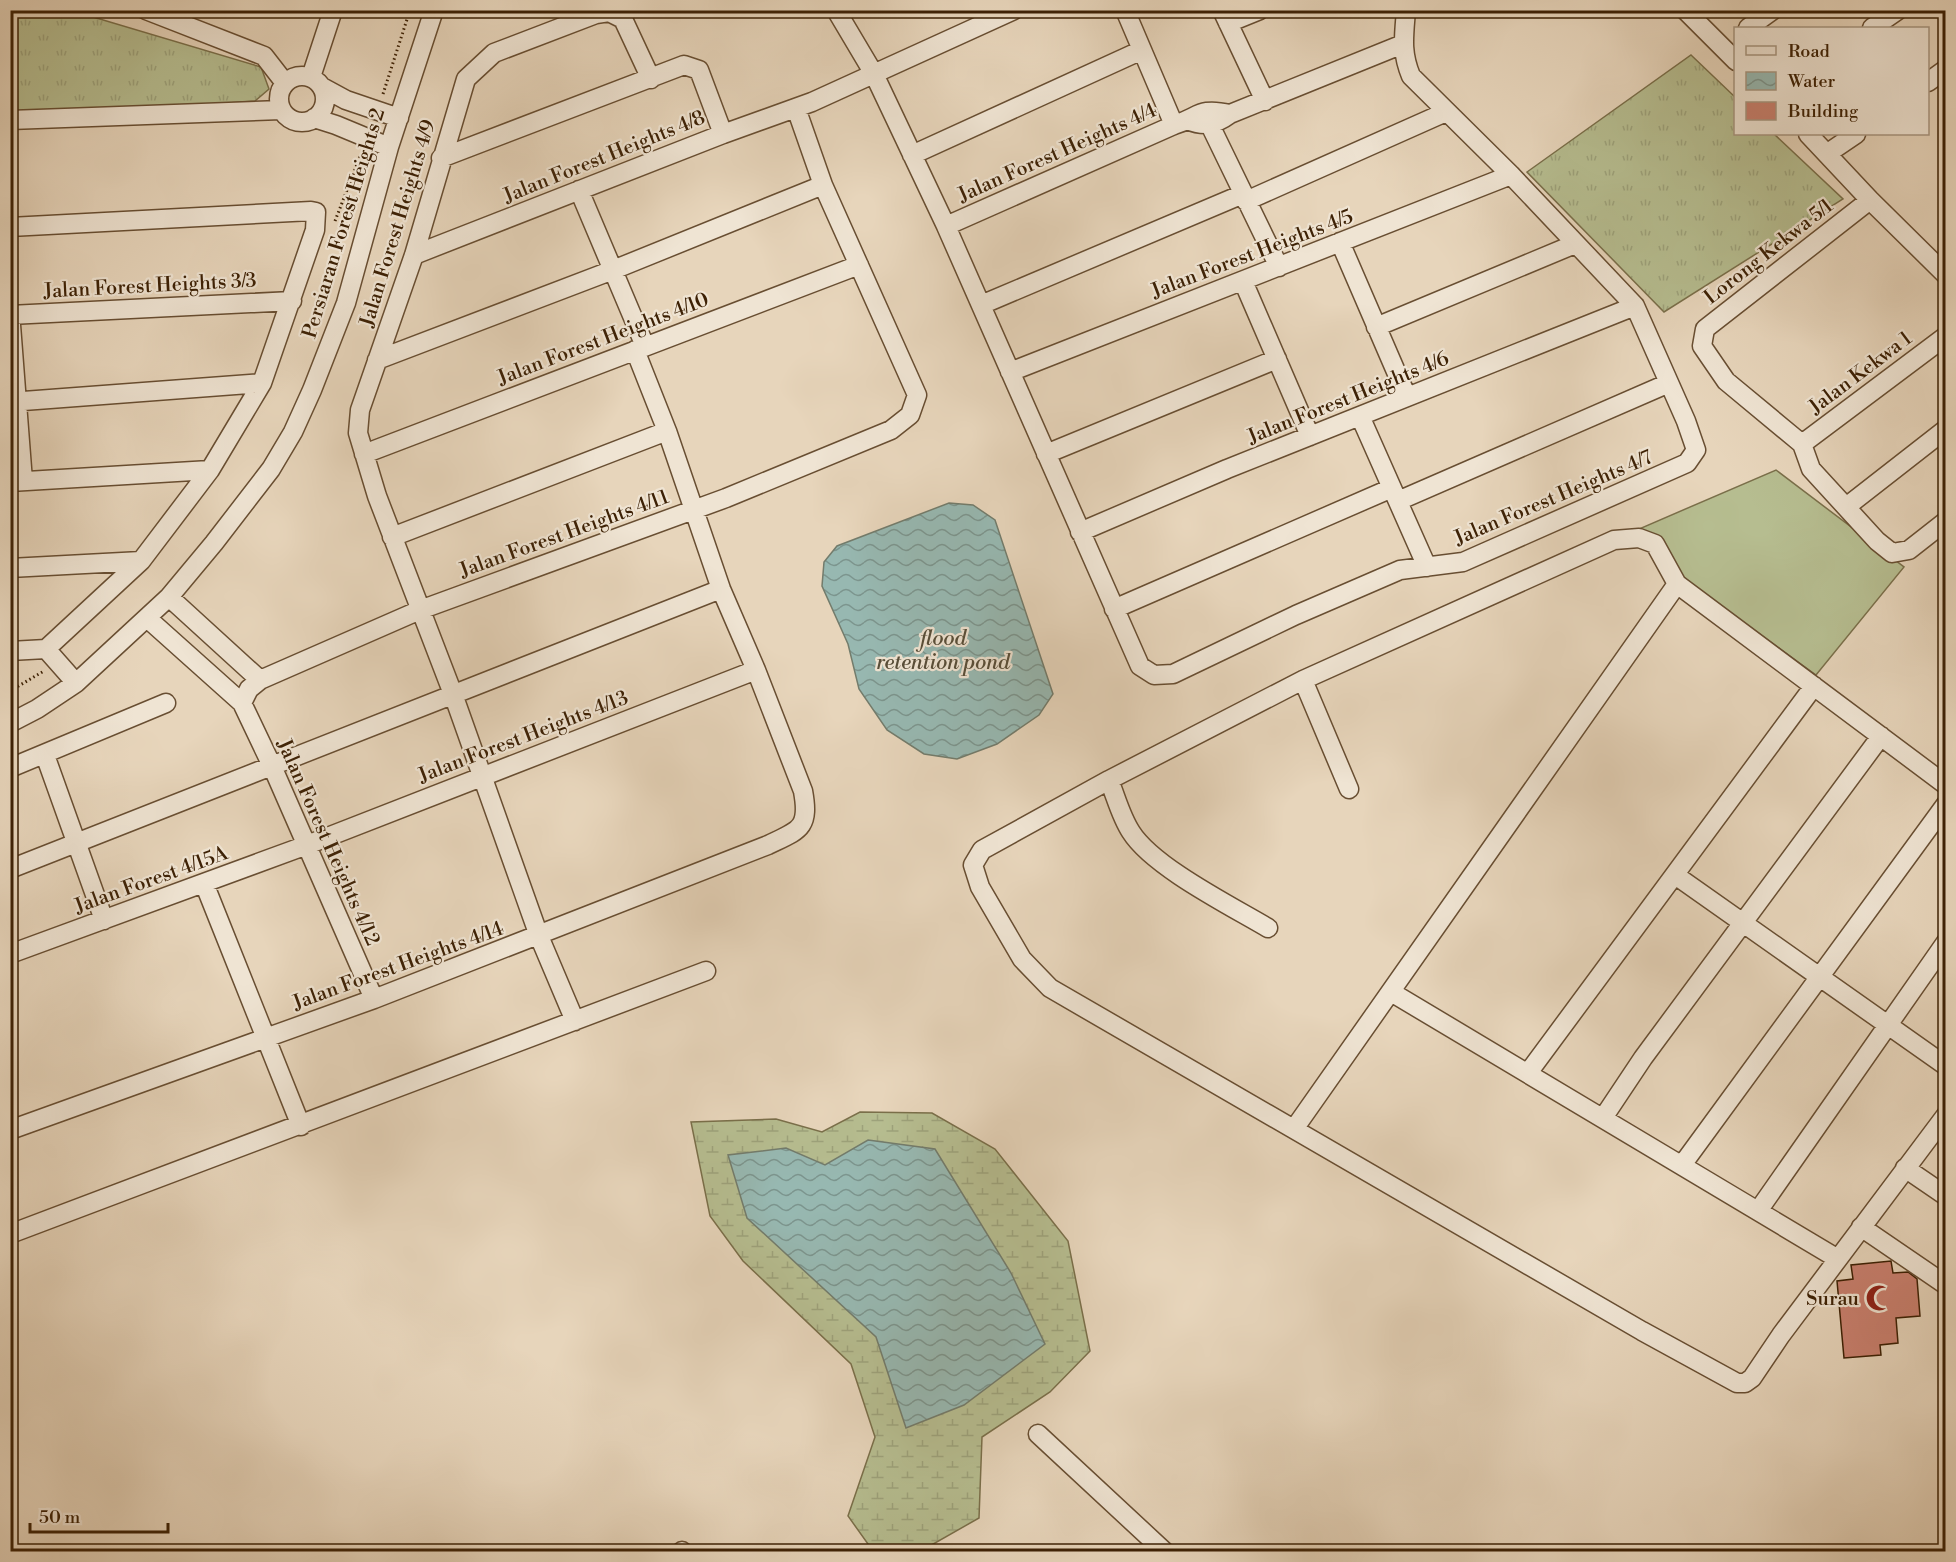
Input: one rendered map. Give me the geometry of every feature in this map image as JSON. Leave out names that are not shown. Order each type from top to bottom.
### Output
[{"type":"street","points":[[146,10],[264,56],[285,83]]},
{"type":"street","points":[[333,10],[316,82],[325,101],[319,114],[314,118],[299,121],[292,120],[281,110],[279,96],[285,83],[297,76],[316,82],[346,100],[399,118]]},
{"type":"street","name":"Persiaran Forest Heights 2","points":[[10,723],[37,710],[76,683],[169,597],[271,469],[293,432],[312,390],[346,303],[389,147],[434,10]]},
{"type":"street","points":[[836,10],[874,74],[946,226],[1114,609],[1669,383],[1635,306],[1411,76],[1404,59],[1406,10]]},
{"type":"street","points":[[1125,10],[1142,50],[1180,122]]},
{"type":"street","points":[[1260,10],[1225,17],[1265,101]]},
{"type":"street","points":[[1685,10],[1729,43]]},
{"type":"street","points":[[1749,27],[1773,10]]},
{"type":"street","points":[[1873,27],[1898,10]]},
{"type":"street","name":"Jalan Forest Heights 4/9","points":[[575,1021],[539,936],[453,694],[392,537],[358,433],[360,410],[414,255],[466,79],[494,52],[596,14],[609,12],[623,19],[651,79]]},
{"type":"street","name":"Jalan Forest Heights 4/8","points":[[414,255],[723,134],[804,105],[1005,12]]},
{"type":"street","name":"Jalan Forest Heights 4/4","points":[[1180,122],[1209,125],[1230,114],[1403,45]]},
{"type":"street","points":[[912,155],[1142,50]]},
{"type":"street","points":[[441,158],[684,65],[699,70],[723,134]]},
{"type":"street","points":[[1929,81],[1946,69]]},
{"type":"street","points":[[804,105],[823,185],[859,265]]},
{"type":"street","points":[[10,120],[281,110]]},
{"type":"street","name":"Jalan Forest Heights 4/4","points":[[946,226],[1196,114],[1204,111],[1230,114]]},
{"type":"street","points":[[981,305],[1446,112]]},
{"type":"street","points":[[314,118],[389,147]]},
{"type":"street","points":[[1209,125],[1279,267]]},
{"type":"street","points":[[1809,135],[1870,200],[1946,275]]},
{"type":"street","points":[[1828,153],[1855,135]]},
{"type":"street","name":"Jalan Forest Heights 4/5","points":[[1010,372],[1510,176]]},
{"type":"street","points":[[377,360],[613,270],[823,185]]},
{"type":"street","points":[[579,190],[613,270],[721,589],[756,670]]},
{"type":"street","name":"Lorong Kekwa 5/1","points":[[1802,444],[1726,381],[1702,346],[1705,329],[1870,200]]},
{"type":"street","points":[[10,227],[316,212],[315,230],[262,384],[210,470],[141,561],[46,649],[10,651]]},
{"type":"street","points":[[1340,242],[1407,397]]},
{"type":"street","points":[[1376,327],[1575,244]]},
{"type":"street","name":"Jalan Forest Heights 4/10","points":[[364,454],[859,265]]},
{"type":"street","name":"Jalan Forest Heights 4/11","points":[[242,703],[249,688],[260,680],[420,610],[726,498],[891,430],[910,415],[917,395],[859,265]]},
{"type":"street","points":[[1243,281],[1310,436]]},
{"type":"street","name":"Jalan Forest Heights 3/3","points":[[11,314],[292,301]]},
{"type":"street","name":"Jalan Forest Heights 4/6","points":[[1080,532],[1310,436],[1635,306]]},
{"type":"street","points":[[11,314],[17,482],[210,470]]},
{"type":"street","name":"Jalan Kekwa 1","points":[[1802,444],[1946,336]]},
{"type":"street","points":[[1046,454],[1277,359]]},
{"type":"street","name":"Jalan Forest Heights 4/7","points":[[1114,609],[1140,666],[1154,675],[1173,674],[1296,615],[1400,570],[1463,562],[1687,463],[1696,450],[1669,383]]},
{"type":"street","points":[[14,402],[262,384]]},
{"type":"street","points":[[1360,416],[1427,567]]},
{"type":"street","points":[[1845,507],[1946,429]]},
{"type":"street","points":[[392,537],[667,431]]},
{"type":"street","points":[[1802,444],[1810,469],[1876,542],[1892,553],[1909,550],[1946,521]]},
{"type":"street","points":[[1946,785],[1677,584],[1655,544],[1639,538],[1614,540],[1303,680],[1109,780],[982,850],[973,865],[980,887],[1022,959],[1050,988],[1642,1331],[1737,1383],[1745,1383],[1752,1378],[1781,1335],[1946,1115]]},
{"type":"street","points":[[10,568],[141,561]]},
{"type":"street","points":[[1294,1129],[1677,584]]},
{"type":"street","points":[[10,869],[721,589]]},
{"type":"street","points":[[169,597],[260,680]]},
{"type":"street","points":[[147,618],[242,703]]},
{"type":"street","points":[[46,649],[76,683]]},
{"type":"street","name":"Jalan Forest Heights 4/13","points":[[307,845],[756,670]]},
{"type":"street","name":"Jalan Forest Heights 4/14","points":[[10,1130],[374,999],[539,936],[768,845],[797,831],[807,810],[803,790],[756,670]]},
{"type":"street","points":[[1303,680],[1349,789]]},
{"type":"street","points":[[1528,1073],[1815,686]]},
{"type":"street","points":[[10,768],[166,703]]},
{"type":"street","name":"Jalan Forest Heights 4/12","points":[[242,703],[374,999]]},
{"type":"street","points":[[1603,1118],[1643,1058],[1881,736]]},
{"type":"street","points":[[45,755],[104,920]]},
{"type":"street","points":[[1109,780],[1130,831],[1144,849],[1175,872],[1268,928]]},
{"type":"street","points":[[1682,1165],[1946,804]]},
{"type":"street","name":"Jalan Forest 4/15A","points":[[10,954],[307,845]]},
{"type":"street","points":[[1675,875],[1946,1066]]},
{"type":"street","points":[[204,883],[301,1125]]},
{"type":"street","points":[[1758,1211],[1946,942]]},
{"type":"street","points":[[10,1234],[706,971]]},
{"type":"street","points":[[1390,992],[1838,1258]]},
{"type":"street","points":[[1905,1168],[1946,1196]]},
{"type":"street","points":[[1862,1227],[1946,1286]]},
{"type":"street","points":[[1038,1434],[1165,1551]]},
{"type":"green space","points":[[11,11],[73,11],[261,67],[269,89],[255,101],[11,119]]},
{"type":"green space","points":[[1691,55],[1734,96],[1734,135],[1775,135],[1843,199],[1664,312],[1527,172]]},
{"type":"green space","points":[[1776,470],[1904,567],[1816,675],[1684,579],[1665,544],[1639,529]]},
{"type":"green space","points":[[860,1112],[932,1113],[995,1149],[1068,1241],[1090,1351],[1050,1392],[982,1437],[979,1518],[921,1551],[873,1551],[848,1516],[875,1437],[851,1364],[743,1261],[710,1216],[691,1122],[776,1119],[822,1132]]},
{"type":"water","name":"flood retention pond","points":[[949,503],[973,505],[995,520],[1053,694],[1039,715],[997,744],[957,759],[924,754],[887,730],[859,689],[848,644],[822,586],[824,562],[837,546]]},
{"type":"water","points":[[868,1140],[935,1149],[1011,1273],[1045,1344],[964,1405],[906,1428],[876,1337],[747,1218],[728,1155],[786,1148],[825,1165]]},
{"type":"building","name":"Surau","points":[[1891,1261],[1893,1273],[1908,1272],[1917,1279],[1920,1316],[1896,1318],[1898,1343],[1880,1345],[1881,1355],[1844,1358],[1837,1281],[1853,1279],[1851,1265]]},
{"type":"place","name":"Surau","points":[[1879,1298]]}]
